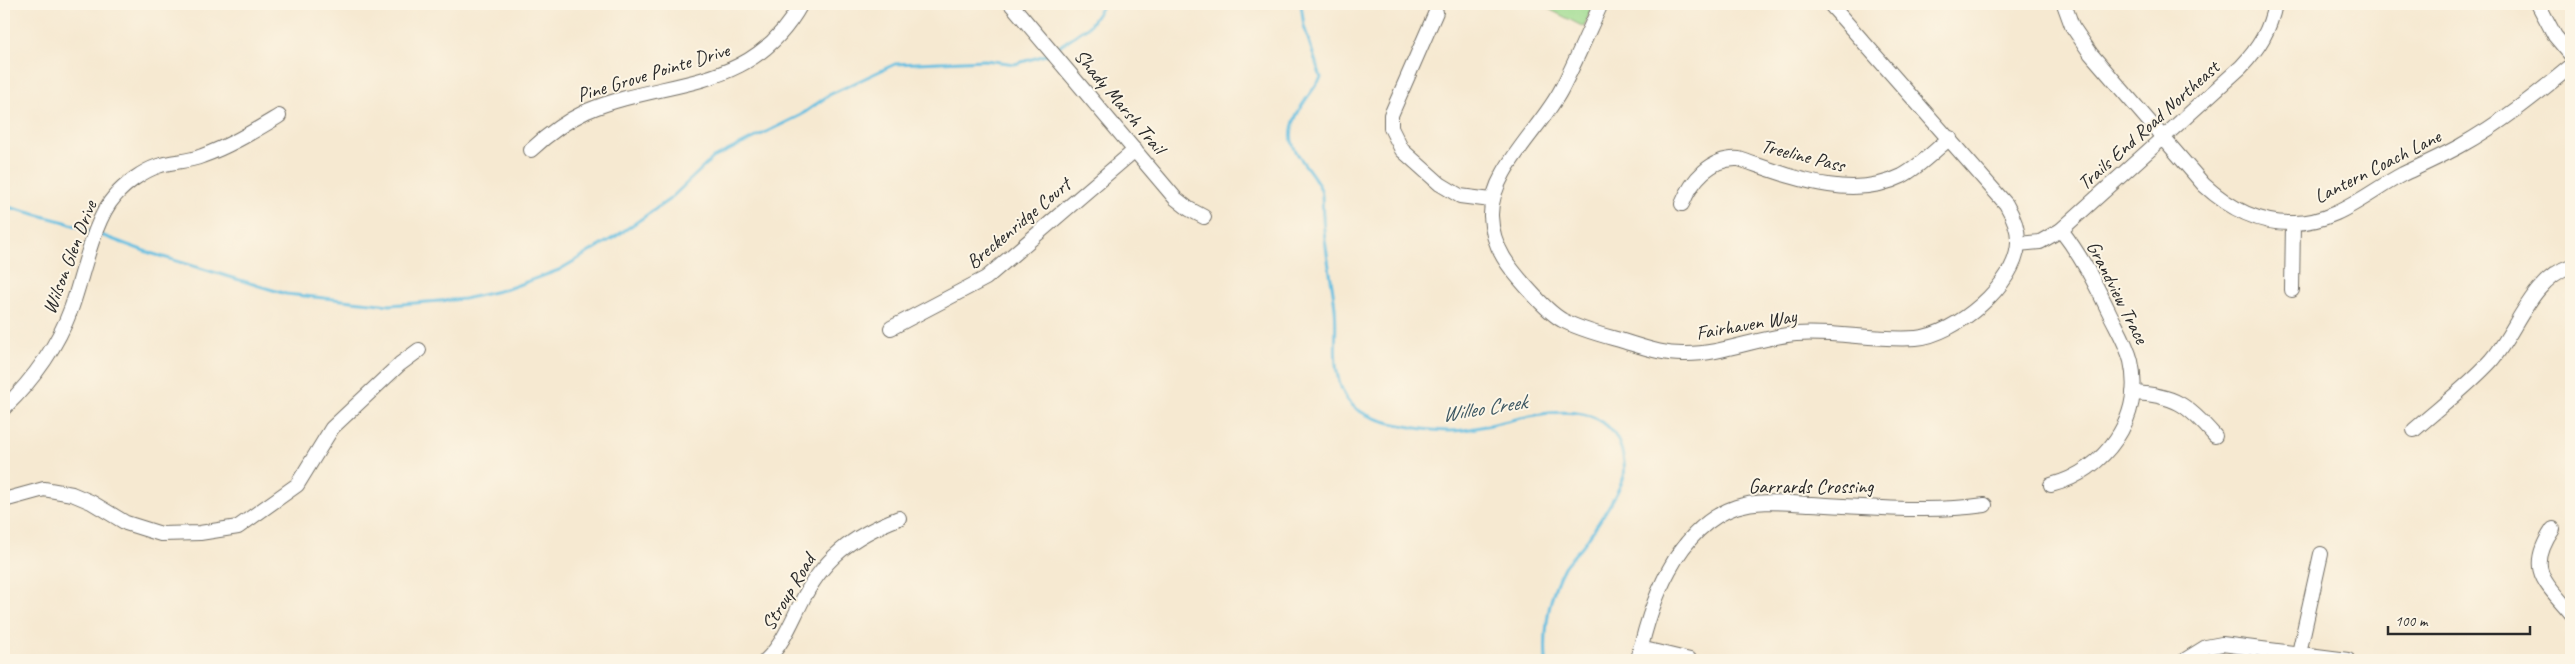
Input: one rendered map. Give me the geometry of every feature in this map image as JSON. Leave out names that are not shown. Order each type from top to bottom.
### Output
[{"type":"street","name":"Pine Grove Pointe Drive","points":[[531,150],[558,128],[588,111],[721,75],[742,65],[760,53],[780,35],[801,4]]},
{"type":"street","name":"Shady Marsh Trail","points":[[1012,4],[1175,198],[1189,209],[1204,217]]},
{"type":"street","name":"Fairhaven Way","points":[[1601,4],[1562,88],[1544,118],[1502,176],[1491,200],[1492,229],[1502,258],[1558,318],[1575,326],[1668,353],[1702,353],[1796,334],[1817,333],[1904,338],[1931,336],[1945,331],[1962,321],[1999,287],[2010,274],[2018,244],[2013,216],[2006,204],[1950,138],[1830,4]]},
{"type":"street","name":"Lantern Coach Lane","points":[[2064,4],[2081,41],[2204,185],[2230,205],[2260,218],[2293,223],[2333,214],[2354,204],[2402,175],[2462,145],[2525,104],[2571,66]]},
{"type":"street","name":"Trails End Road Northeast","points":[[2018,244],[2040,242],[2061,230],[2253,54],[2268,29],[2275,4]]},
{"type":"street","points":[[2538,4],[2556,36],[2571,55]]},
{"type":"street","points":[[1436,12],[1391,115],[1391,128],[1402,150],[1450,192],[1460,196],[1491,200]]},
{"type":"street","name":"Wilson Glen Drive","points":[[4,408],[28,385],[57,340],[71,309],[100,221],[114,197],[136,178],[157,166],[200,157],[224,148],[279,116]]},
{"type":"street","name":"Treeline Pass","points":[[1682,204],[1690,185],[1702,173],[1728,158],[1739,159],[1820,183],[1850,188],[1868,187],[1903,175],[1950,138]]},
{"type":"street","name":"Breckenridge Court","points":[[891,328],[986,278],[1135,150]]},
{"type":"street","points":[[2292,290],[2293,223]]},
{"type":"street","name":"Grandview Trace","points":[[2050,485],[2080,474],[2106,453],[2125,425],[2133,393],[2131,361],[2125,344],[2084,262],[2061,230]]},
{"type":"street","points":[[2414,430],[2492,360],[2541,287],[2552,275],[2571,266]]},
{"type":"street","points":[[4,500],[44,489],[72,494],[91,502],[126,523],[161,534],[200,533],[238,528],[297,485],[332,428],[400,364],[418,350]]},
{"type":"street","points":[[2133,393],[2157,394],[2176,400],[2188,407],[2215,436]]},
{"type":"street","name":"Garrards Crossing","points":[[1639,654],[1651,608],[1683,550],[1700,529],[1711,520],[1736,507],[1760,503],[1942,508],[1985,505]]},
{"type":"street","name":"Stroup Road","points":[[766,660],[782,641],[810,585],[824,565],[853,540],[899,518]]},
{"type":"street","points":[[2553,529],[2541,546],[2539,567],[2546,584],[2571,613]]},
{"type":"street","points":[[2299,653],[2321,554]]},
{"type":"street","points":[[2185,660],[2206,647],[2222,644],[2348,660]]},
{"type":"street","points":[[1639,654],[1690,660]]},
{"type":"green space","points":[[1539,4],[1593,4],[1584,27]]},
{"type":"waterway","points":[[1054,50],[1089,26],[1104,4]]},
{"type":"waterway","name":"Willeo Creek","points":[[1301,4],[1304,26],[1321,78],[1295,118],[1291,136],[1299,157],[1315,178],[1322,193],[1325,239],[1336,319],[1335,351],[1337,373],[1348,400],[1358,410],[1377,419],[1409,427],[1436,430],[1464,430],[1546,414],[1567,412],[1586,415],[1603,423],[1616,437],[1620,446],[1624,467],[1624,476],[1621,483],[1589,537],[1564,567],[1554,590],[1548,612],[1546,660]]},
{"type":"waterway","points":[[98,234],[150,253],[286,294],[390,305],[464,299],[507,289],[559,270],[618,235],[670,199],[713,158],[801,115],[829,95],[895,64],[985,60],[1015,64],[1049,54]]},
{"type":"waterway","points":[[4,206],[65,222],[92,232]]}]
